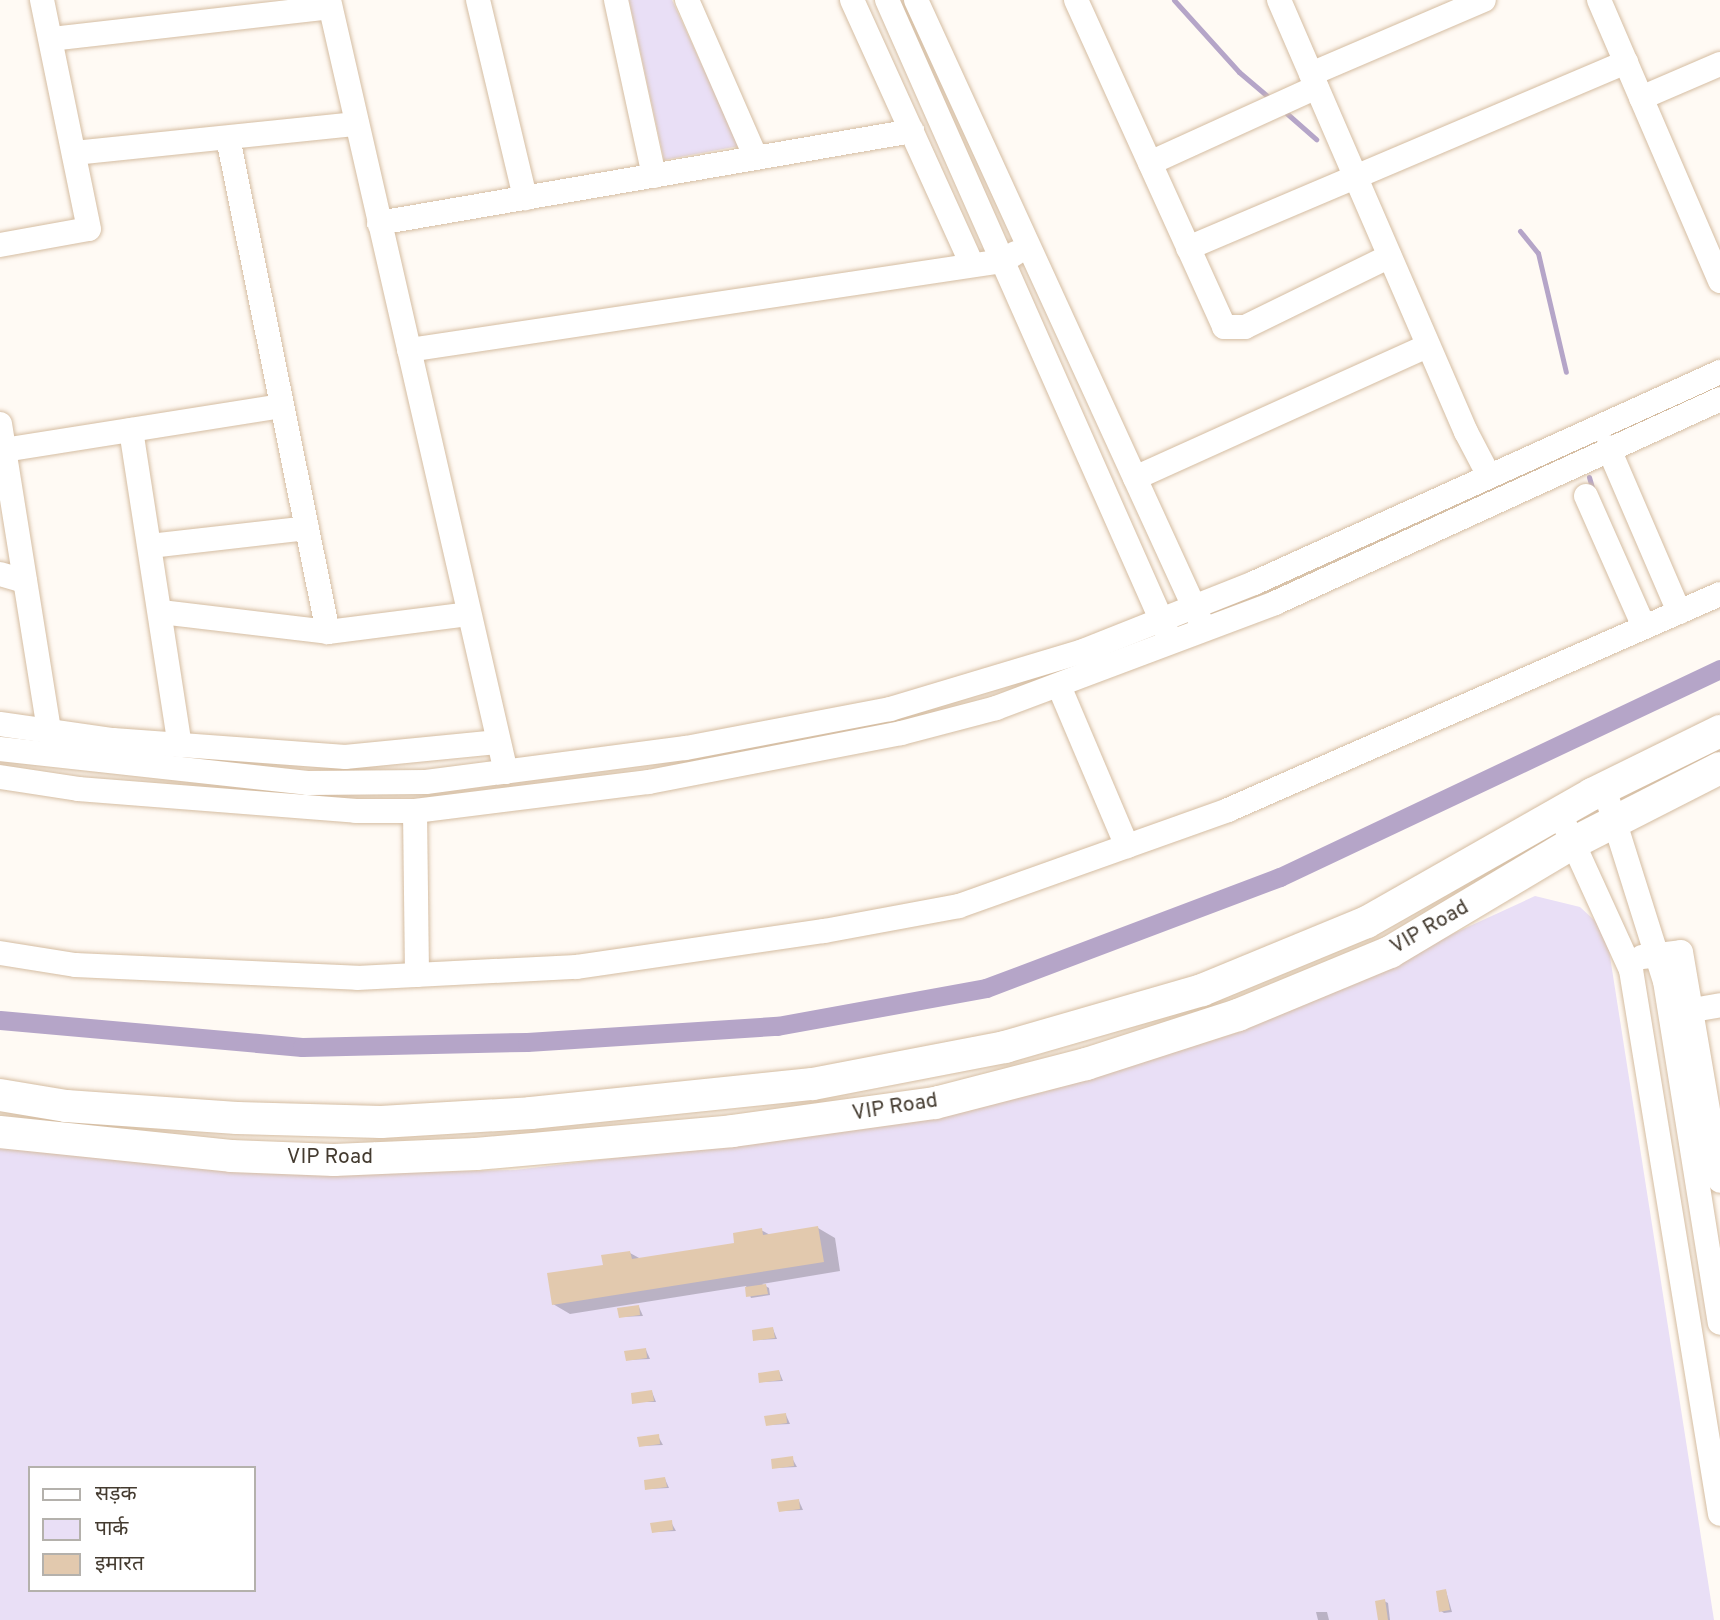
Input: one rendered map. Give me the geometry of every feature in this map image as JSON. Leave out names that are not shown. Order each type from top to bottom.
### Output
[{"type":"main road","name":"VIP Road","points":[[0,1095],[66,1106],[224,1118],[381,1122],[531,1113],[813,1084],[1005,1047],[1202,990],[1367,922],[1559,812],[1720,731]]},
{"type":"main road","name":"VIP Road","points":[[0,1132],[232,1156],[334,1160],[476,1154],[733,1131],[935,1103],[1086,1064],[1237,1015],[1390,952],[1573,843],[1680,786],[1720,768]]},
{"type":"street","points":[[0,245],[89,229],[43,0]]},
{"type":"street","points":[[478,0],[525,198]]},
{"type":"street","points":[[616,0],[654,176]]},
{"type":"street","points":[[687,0],[756,158]]},
{"type":"street","points":[[852,0],[972,264]]},
{"type":"street","points":[[887,0],[1172,645]]},
{"type":"street","points":[[916,0],[1206,631]]},
{"type":"street","points":[[1076,0],[1224,327],[1232,330],[1390,256]]},
{"type":"street","points":[[1279,0],[1429,346],[1489,476]]},
{"type":"street","points":[[1150,163],[1290,99],[1314,81],[1484,0]]},
{"type":"street","points":[[1599,0],[1642,98],[1711,234],[1720,281]]},
{"type":"street","points":[[51,39],[329,3],[506,772]]},
{"type":"street","points":[[1188,248],[1626,62]]},
{"type":"street","points":[[1642,98],[1720,64]]},
{"type":"street","points":[[74,153],[357,124]]},
{"type":"street","points":[[379,223],[912,131]]},
{"type":"street","points":[[228,138],[328,632]]},
{"type":"street","points":[[409,350],[1003,261],[1029,246]]},
{"type":"street","points":[[1135,478],[1429,346]]},
{"type":"street","points":[[0,749],[307,783],[426,782],[686,748],[890,709],[1083,651],[1195,607],[1720,372]]},
{"type":"street","points":[[0,777],[78,789],[356,811],[415,811],[649,782],[901,733],[1059,686],[1172,645],[1445,527],[1608,447],[1720,399]]},
{"type":"street","points":[[4,450],[282,406]]},
{"type":"street","points":[[0,424],[49,731]]},
{"type":"street","points":[[131,430],[180,745]]},
{"type":"street","points":[[1608,447],[1679,612]]},
{"type":"street","points":[[1586,496],[1644,627]]},
{"type":"street","points":[[150,546],[307,528]]},
{"type":"street","points":[[0,574],[25,581]]},
{"type":"street","points":[[0,953],[75,965],[357,978],[577,967],[838,929],[959,906],[1228,810],[1720,594]]},
{"type":"street","points":[[161,612],[328,632],[468,614]]},
{"type":"street","points":[[1059,686],[1127,846]]},
{"type":"street","points":[[0,724],[180,745],[345,757],[498,741]]},
{"type":"street","points":[[1680,786],[1720,778]]},
{"type":"street","points":[[1604,788],[1657,954],[1720,1323]]},
{"type":"street","points":[[415,811],[417,975]]},
{"type":"street","points":[[1559,812],[1628,961],[1720,1514]]},
{"type":"street","points":[[1628,961],[1681,952],[1693,1010],[1711,1061],[1720,1181]]},
{"type":"street","points":[[1693,1010],[1720,1005]]},
{"type":"green space","points":[[629,0],[672,0],[739,146],[664,160]]},
{"type":"green space","points":[[1535,896],[1580,907],[1606,931],[1714,1620],[0,1620],[0,1148],[335,1174],[515,1170],[824,1133],[1044,1092],[1239,1032]]},
{"type":"building","points":[[818,1226],[824,1262],[552,1305],[547,1273],[603,1265],[601,1255],[630,1251],[632,1259],[734,1243],[733,1233],[762,1228],[763,1235]]},
{"type":"building","points":[[766,1284],[768,1294],[746,1297],[745,1287]]},
{"type":"building","points":[[639,1305],[640,1315],[619,1318],[617,1308]]},
{"type":"building","points":[[773,1327],[775,1338],[753,1341],[752,1330]]},
{"type":"building","points":[[646,1348],[647,1358],[626,1361],[624,1351]]},
{"type":"building","points":[[779,1370],[781,1380],[759,1383],[758,1373]]},
{"type":"building","points":[[652,1390],[654,1401],[632,1404],[631,1393]]},
{"type":"building","points":[[786,1413],[787,1423],[766,1426],[764,1416]]},
{"type":"building","points":[[659,1434],[660,1444],[639,1447],[637,1437]]},
{"type":"building","points":[[793,1456],[794,1466],[772,1469],[771,1459]]},
{"type":"building","points":[[665,1477],[667,1487],[645,1490],[644,1480]]},
{"type":"building","points":[[799,1499],[800,1509],[779,1512],[777,1502]]},
{"type":"building","points":[[672,1520],[673,1530],[652,1533],[650,1523]]},
{"type":"building","points":[[1446,1589],[1450,1610],[1439,1612],[1436,1591]]},
{"type":"building","points":[[1385,1599],[1388,1620],[1378,1620],[1375,1601]]},
{"type":"waterway","points":[[1174,0],[1239,72],[1272,100]]},
{"type":"waterway","points":[[1284,111],[1316,139]]},
{"type":"waterway","points":[[1520,231],[1538,253],[1566,372]]},
{"type":"waterway","points":[[1589,477],[1593,491]]},
{"type":"waterway","points":[[0,1020],[302,1047],[527,1042],[777,1026],[986,988],[1280,877],[1720,669]]}]
